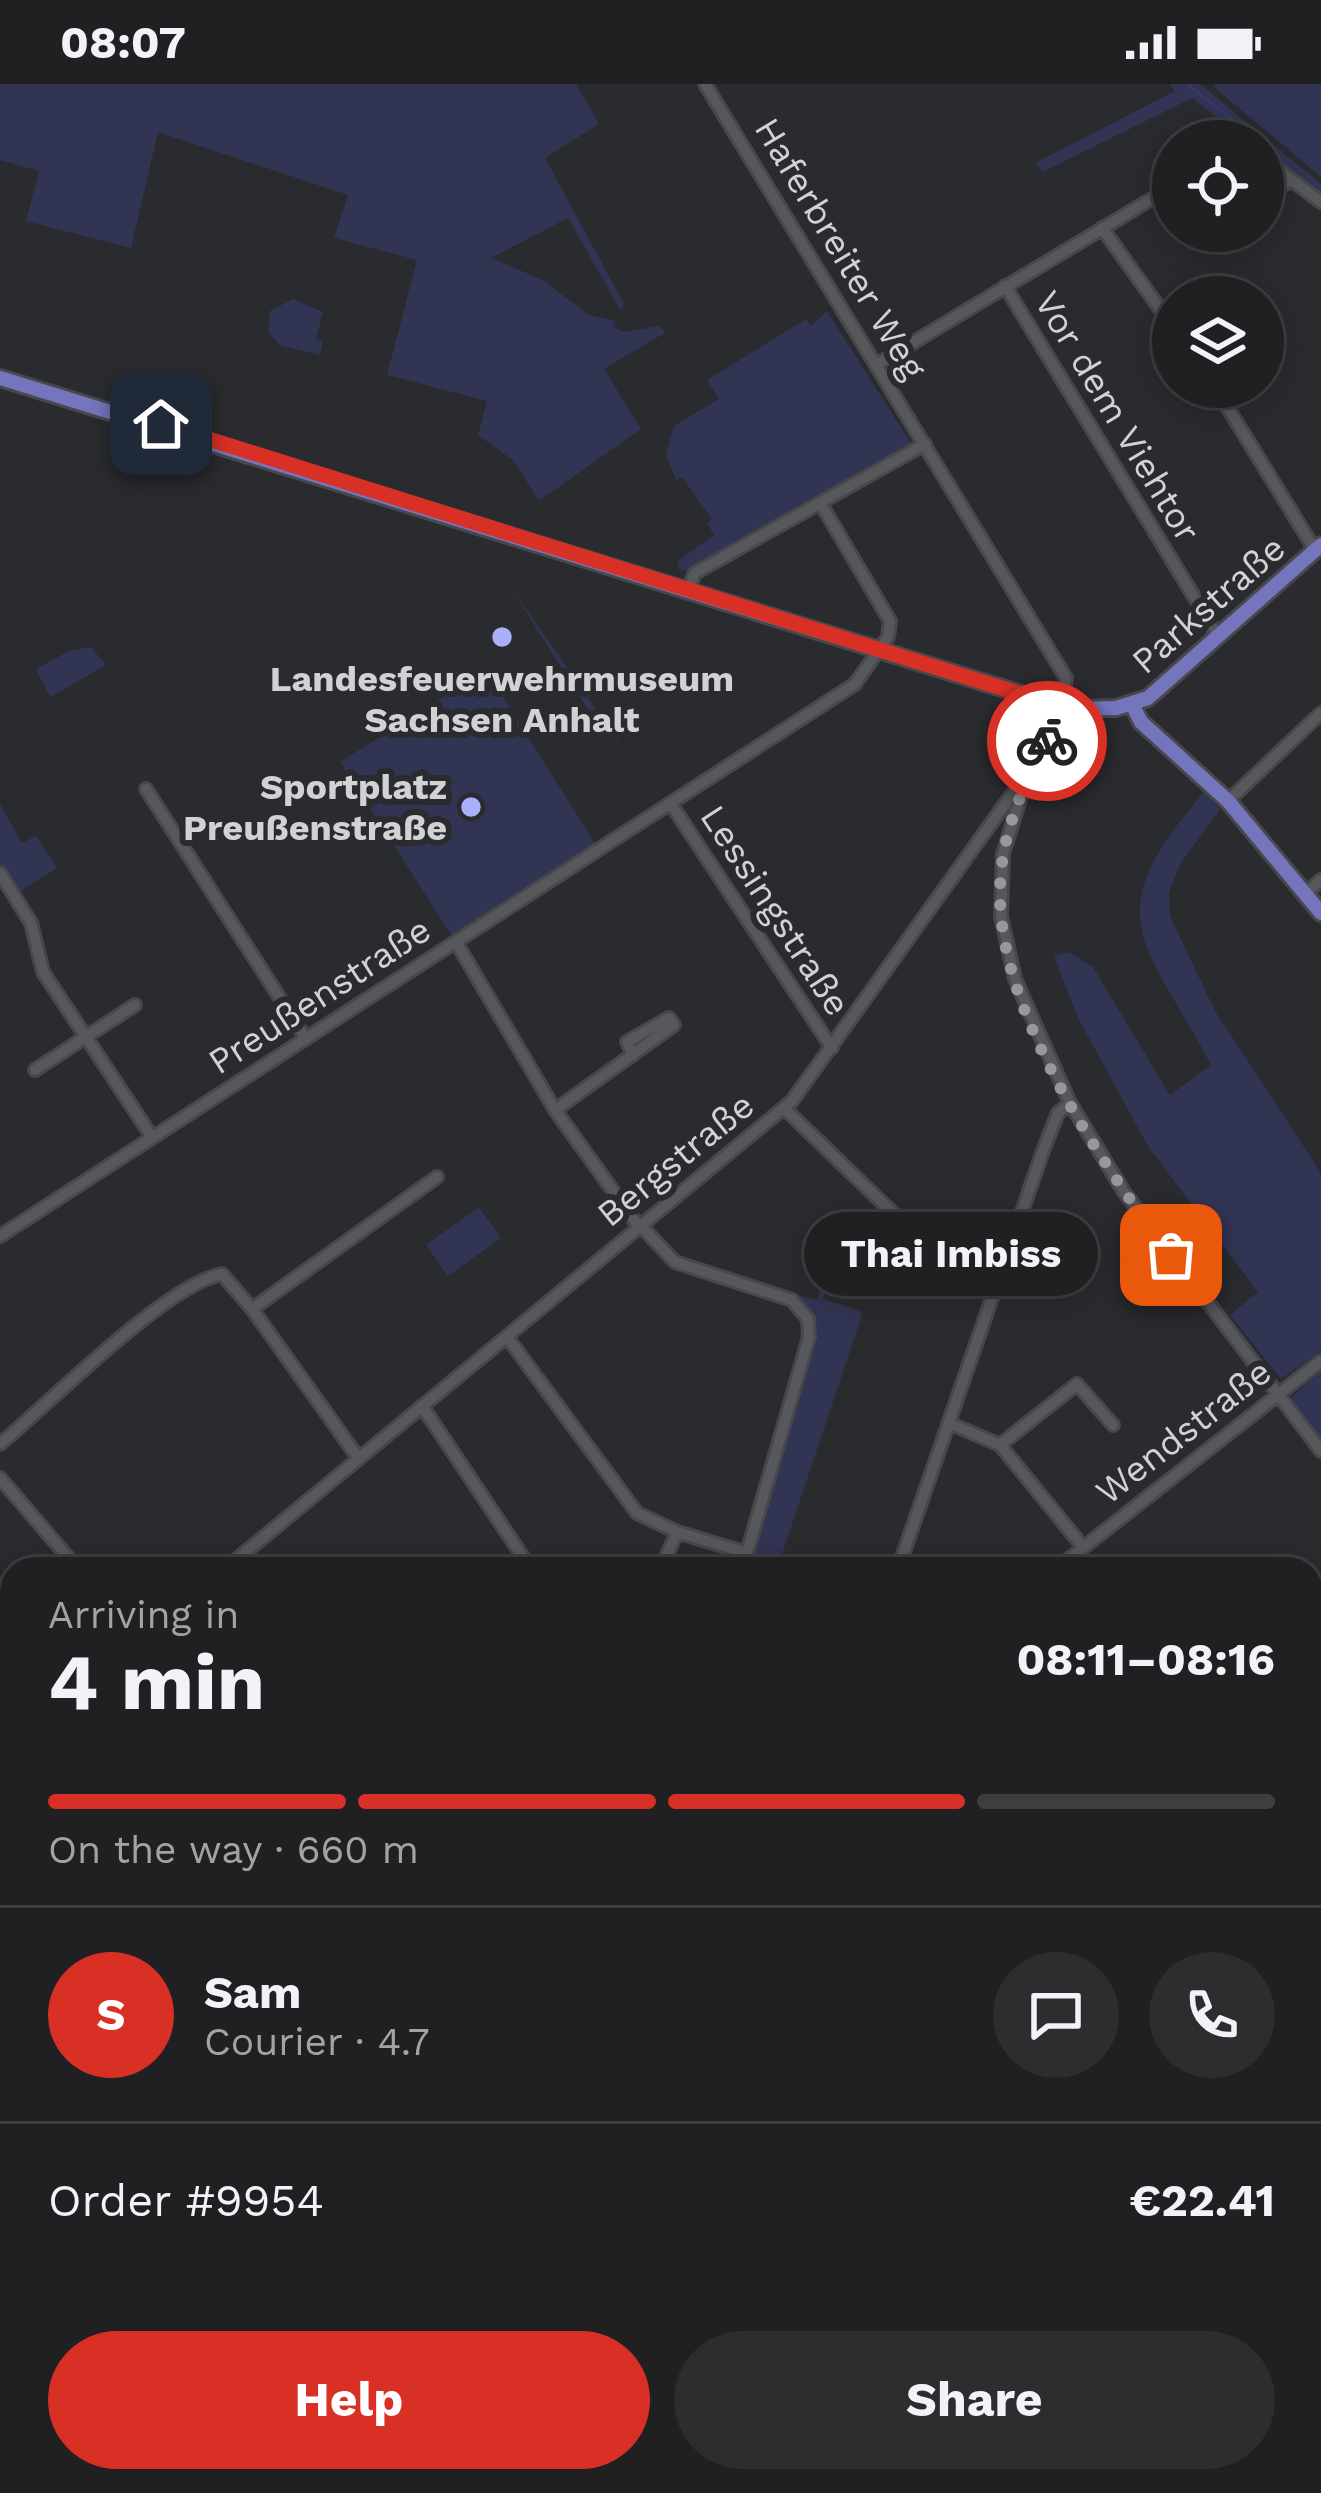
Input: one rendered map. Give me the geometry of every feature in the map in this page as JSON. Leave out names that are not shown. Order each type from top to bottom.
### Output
[{"type":"main road","points":[[0,378],[1062,707],[1132,704],[1141,722],[1224,796],[1321,913]]},
{"type":"main road","name":"Parkstraße","points":[[1132,704],[1160,690],[1318,548]]},
{"type":"street","name":"Haferbreiter Weg","points":[[705,84],[1064,671],[1062,707]]},
{"type":"street","points":[[1284,176],[1321,202]]},
{"type":"street","points":[[1284,184],[1290,181]]},
{"type":"street","name":"Vor dem Viehtor","points":[[876,365],[1152,198]]},
{"type":"street","points":[[1102,228],[1152,298]]},
{"type":"street","name":"Vor dem Viehtor","points":[[1005,286],[1218,637]]},
{"type":"street","points":[[1228,408],[1318,548]]},
{"type":"street","points":[[688,589],[694,573],[925,444]]},
{"type":"street","points":[[821,504],[890,621],[880,649]]},
{"type":"street","name":"Preußenstraße","points":[[0,1236],[855,685],[880,649]]},
{"type":"street","points":[[1062,707],[1030,774],[1003,854],[1000,902],[1010,962],[1070,1102],[1132,1204],[1321,1451]]},
{"type":"street","points":[[1224,796],[1321,713]]},
{"type":"street","name":"Bergstraße","points":[[240,1557],[784,1108],[1030,774]]},
{"type":"street","points":[[146,789],[306,1039]]},
{"type":"street","name":"Lessingstraße","points":[[671,804],[832,1048]]},
{"type":"street","points":[[973,854],[1003,854]]},
{"type":"street","points":[[0,873],[32,923],[43,972],[152,1138]]},
{"type":"street","points":[[1305,894],[1321,880]]},
{"type":"street","points":[[456,942],[555,1110],[640,1226],[675,1262],[792,1300],[808,1318],[809,1337],[747,1553],[677,1532],[632,1507],[507,1336]]},
{"type":"street","points":[[35,1070],[135,1005]]},
{"type":"street","points":[[555,1110],[633,1055]]},
{"type":"street","points":[[902,1557],[1058,1113],[1070,1102]]},
{"type":"street","points":[[784,1108],[951,1268],[995,1289]]},
{"type":"street","points":[[252,1309],[437,1177]]},
{"type":"street","points":[[0,1444],[110,1346],[212,1276],[228,1277],[358,1459]]},
{"type":"street","name":"Wendstraße","points":[[1071,1557],[1321,1361]]},
{"type":"street","points":[[949,1423],[1000,1445],[1077,1384],[1113,1425]]},
{"type":"street","points":[[422,1406],[523,1557]]},
{"type":"street","name":"Wendstraße","points":[[1000,1445],[1083,1547]]},
{"type":"street","points":[[0,1478],[68,1557]]},
{"type":"street","points":[[666,1557],[677,1532]]},
{"type":"shaded area","points":[[0,84],[576,84],[599,124],[545,158],[624,304],[621,311],[568,218],[491,258],[541,279],[589,315],[616,321],[613,327],[624,332],[659,326],[666,332],[604,369],[641,429],[539,501],[514,461],[478,435],[487,401],[387,375],[417,260],[334,238],[348,195],[158,132],[131,248],[26,221],[39,171],[0,160]]},
{"type":"shaded area","points":[[1169,84],[1200,84],[1244,120],[1221,120],[1192,98],[1043,172],[1035,163],[1175,91]]},
{"type":"shaded area","points":[[1213,84],[1321,84],[1321,177],[1284,146],[1284,120],[1253,120]]},
{"type":"shaded area","points":[[1284,153],[1321,184],[1321,192],[1307,192],[1284,172]]},
{"type":"shaded area","points":[[293,299],[323,312],[316,339],[323,341],[320,355],[279,345],[268,331],[270,311]]},
{"type":"shaded area","points":[[827,311],[912,445],[689,572],[677,568],[679,560],[714,535],[707,523],[712,519],[682,477],[676,480],[666,454],[674,426],[719,399],[707,380],[806,319],[811,326]]},
{"type":"shaded area","points":[[508,583],[623,748],[611,734],[605,737]]},
{"type":"shaded area","points":[[91,647],[106,665],[50,697],[36,669],[69,651]]},
{"type":"shaded area","name":"Sportplatz Preußenstraße","points":[[486,670],[596,845],[452,936],[340,762]]},
{"type":"shaded area","points":[[1205,791],[1220,810],[1180,864],[1169,893],[1170,916],[1215,1011],[1321,1173],[1321,1351],[1281,1379],[1230,1315],[1258,1292],[1149,1148],[1077,1016],[1054,956],[1069,952],[1093,967],[1170,1095],[1211,1065],[1150,956],[1141,928],[1140,900],[1150,870],[1171,834]]},
{"type":"shaded area","points":[[0,804],[22,843],[36,836],[57,868],[19,892],[0,864]]},
{"type":"shaded area","points":[[479,1207],[501,1238],[448,1276],[426,1245]]},
{"type":"shaded area","points":[[830,1262],[823,1299],[863,1312],[781,1557],[752,1557],[817,1330],[807,1305],[776,1290],[817,1300]]},
{"type":"shaded area","points":[[1321,1371],[1321,1440],[1289,1399]]},
{"type":"waterway","points":[[1187,84],[1233,120]]},
{"type":"waterway","points":[[1284,163],[1302,180]]},
{"type":"way so far","points":[[1047,741],[1021,796],[1003,854],[1000,902],[1005,941],[1019,990],[1070,1102],[1124,1192],[1171,1255]]},
{"type":"place","name":"Landesfeuerwehrmuseum Sachsen Anhalt","points":[[502,637]]},
{"type":"place","name":"Sportplatz Preußenstraße","points":[[471,807]]},
{"type":"place","name":"Thai Imbiss","points":[[1171,1255]]},
{"type":"route","points":[[161,424],[1062,707],[1047,741]]}]
